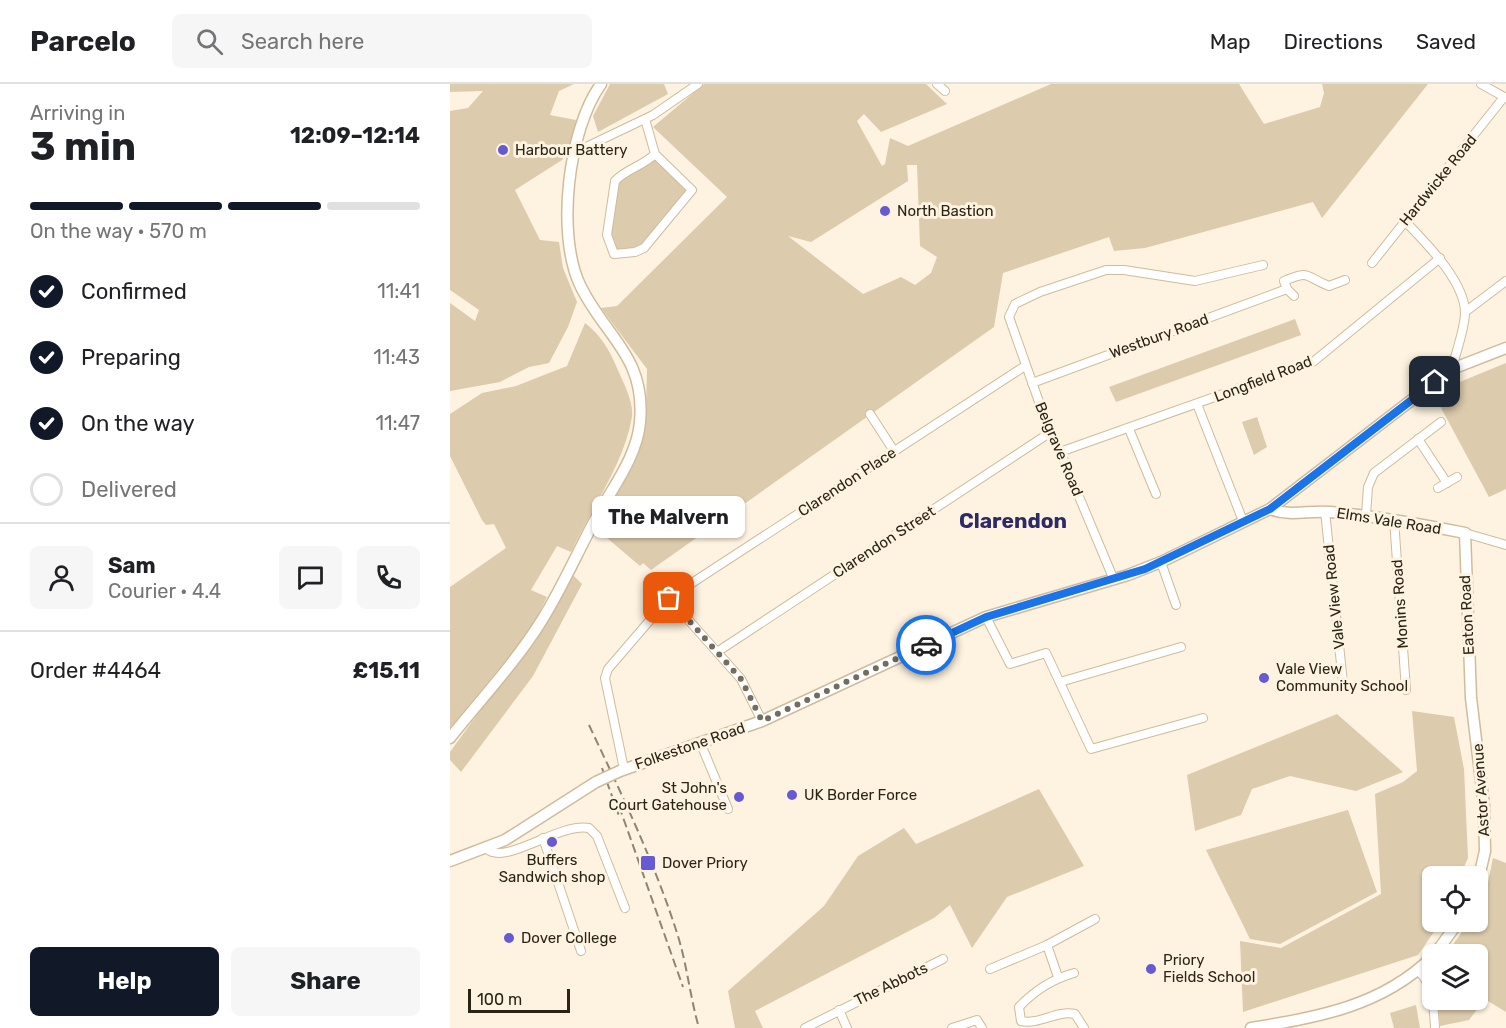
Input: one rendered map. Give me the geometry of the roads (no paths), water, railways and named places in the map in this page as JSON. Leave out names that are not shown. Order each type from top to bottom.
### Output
[{"type":"street","points":[[450,738],[542,620],[624,470],[639,432],[639,386],[632,364],[589,302],[574,272],[569,243],[568,200],[575,148],[585,114],[601,84]]},
{"type":"street","points":[[678,98],[689,84]]},
{"type":"street","points":[[575,148],[584,148],[645,119],[698,84]]},
{"type":"street","points":[[938,84],[945,91]]},
{"type":"street","points":[[1481,84],[1505,97]]},
{"type":"street","name":"Hardwicke Road","points":[[1372,263],[1505,97]]},
{"type":"street","points":[[645,119],[655,154],[692,190],[644,248],[635,252],[614,254],[607,235],[615,181],[621,174],[655,154]]},
{"type":"street","points":[[1405,221],[1440,258],[1456,285],[1465,312],[1452,369]]},
{"type":"street","name":"Longfield Road","points":[[1060,452],[1313,362],[1440,258]]},
{"type":"street","name":"Belgrave Road","points":[[1114,580],[1025,366],[1009,317],[1015,304],[1106,270],[1124,270],[1196,281],[1263,265]]},
{"type":"street","name":"Westbury Road","points":[[1032,383],[1285,285],[1306,274],[1329,286],[1345,280]]},
{"type":"street","points":[[1465,312],[1506,281]]},
{"type":"street","points":[[1285,285],[1294,296]]},
{"type":"street","name":"Folkestone Road","points":[[450,861],[505,840],[596,782],[622,770],[762,721],[986,617],[1114,580],[1161,562],[1243,520],[1270,509],[1452,369],[1506,348]]},
{"type":"street","name":"Clarendon Place","points":[[622,770],[605,678],[608,669],[669,598],[1025,366]]},
{"type":"street","points":[[1197,404],[1243,520]]},
{"type":"street","points":[[870,414],[894,451]]},
{"type":"street","points":[[1366,515],[1368,487],[1374,473],[1441,422]]},
{"type":"street","points":[[1130,429],[1156,494]]},
{"type":"street","name":"Clarendon Street","points":[[717,652],[1052,432]]},
{"type":"street","points":[[1418,439],[1447,483]]},
{"type":"street","points":[[1438,488],[1457,477]]},
{"type":"street","name":"Elms Vale Road","points":[[1270,509],[1288,514],[1325,511],[1394,519],[1465,533],[1506,545]]},
{"type":"street","name":"Vale View Road","points":[[1325,511],[1343,683]]},
{"type":"street","name":"Monins Road","points":[[1394,519],[1406,690]]},
{"type":"street","name":"Eaton Road","points":[[1465,533],[1471,698]]},
{"type":"street","points":[[1161,562],[1176,605]]},
{"type":"street","points":[[669,598],[741,679],[762,721]]},
{"type":"street","points":[[986,617],[1010,664],[1046,653],[1091,749],[1203,718]]},
{"type":"street","points":[[1060,682],[1181,647]]},
{"type":"street","name":"Astor Avenue","points":[[1471,698],[1484,806],[1485,851],[1482,866]]},
{"type":"street","points":[[700,742],[728,809]]},
{"type":"street","points":[[486,849],[491,853],[499,854],[576,827],[594,830],[625,908]]},
{"type":"street","points":[[543,838],[581,951]]},
{"type":"street","points":[[505,840],[511,846],[521,847]]},
{"type":"street","points":[[990,969],[1047,945],[1095,919]]},
{"type":"street","points":[[1047,945],[1058,977]]},
{"type":"street","name":"The Abbots","points":[[805,1028],[943,959]]},
{"type":"street","points":[[1251,1028],[1306,1018],[1363,1002],[1393,989],[1422,967]]},
{"type":"street","points":[[1418,971],[1425,978],[1429,988],[1435,1028]]},
{"type":"street","points":[[1074,974],[1058,977],[1019,1007],[1022,1021],[1036,1021],[1069,1012],[1078,1016],[1084,1028]]},
{"type":"street","points":[[839,1010],[847,1028]]},
{"type":"street","points":[[952,1028],[971,1020],[981,1025]]},
{"type":"railway","points":[[589,725],[636,828],[668,906],[680,945],[699,1028]]},
{"type":"railway","points":[[602,768],[619,816]]},
{"type":"railway","points":[[619,806],[683,987]]},
{"type":"place","name":"Harbour Battery","points":[[503,150]]},
{"type":"place","name":"North Bastion","points":[[885,211]]},
{"type":"place","name":"The Malvern","points":[[669,598]]},
{"type":"place","name":"Vale View Community School","points":[[1264,678]]},
{"type":"place","name":"UK Border Force","points":[[792,795]]},
{"type":"place","name":"St John's Court Gatehouse","points":[[739,797]]},
{"type":"place","name":"Buffers Sandwich shop","points":[[552,842]]},
{"type":"place","name":"Dover Priory","points":[[648,863]]},
{"type":"place","name":"Dover College","points":[[509,938]]},
{"type":"place","name":"Priory Fields School","points":[[1151,969]]},
{"type":"district","name":"Clarendon","points":[[1013,520]]}]
